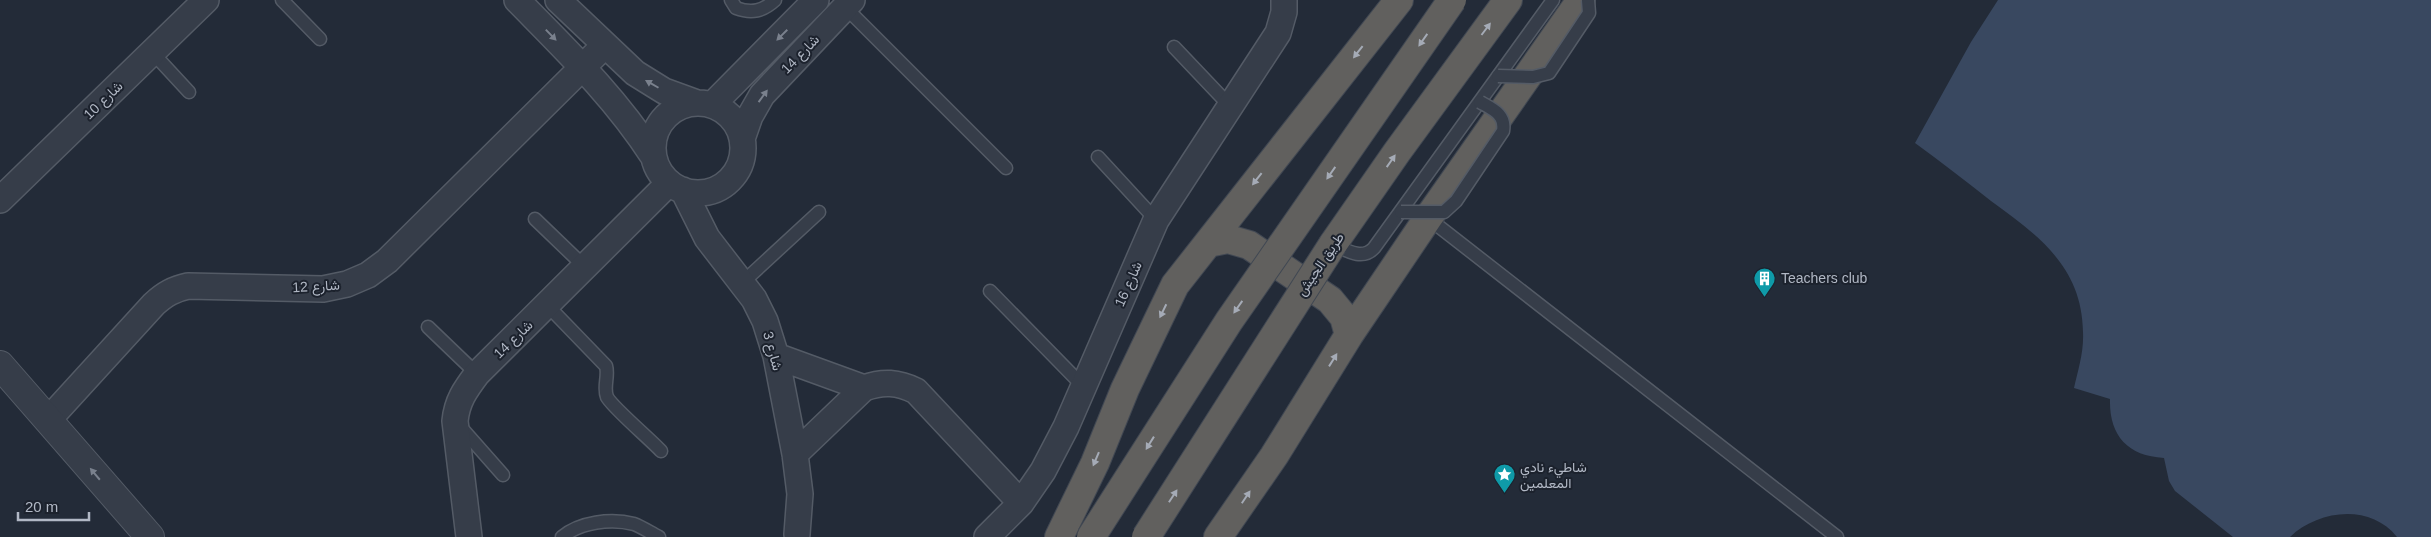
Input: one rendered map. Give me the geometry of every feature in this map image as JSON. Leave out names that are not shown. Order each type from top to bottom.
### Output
[{"type":"highway","points":[[1059,537],[1095,463],[1125,389],[1175,285],[1399,0]]},
{"type":"highway","points":[[1091,537],[1229,320],[1452,0]]},
{"type":"highway","name":"طريق الجيش","points":[[1146,537],[1333,244],[1397,152],[1508,0]]},
{"type":"highway","points":[[1218,537],[1274,456],[1349,335],[1428,218],[1581,0]]},
{"type":"highway","points":[[1208,243],[1228,239],[1249,245],[1330,300],[1344,317],[1349,335]]},
{"type":"street","name":"شارع 10","points":[[0,200],[206,0]]},
{"type":"street","points":[[517,0],[611,97],[653,156],[659,171],[676,187],[698,193],[714,190],[727,182],[737,170],[742,155],[742,139],[736,125],[726,113],[664,91],[635,74],[604,46],[559,0]]},
{"type":"street","name":"شارع 14","points":[[705,104],[816,0]]},
{"type":"street","name":"شارع 16","points":[[987,537],[1021,503],[1043,471],[1066,427],[1156,220],[1278,33],[1284,12],[1284,0]]},
{"type":"street","name":"شارع 14","points":[[742,139],[750,116],[762,95],[849,4]]},
{"type":"street","name":"شارع 12","points":[[49,419],[154,304],[175,288],[188,286],[324,289],[347,284],[368,275],[387,261],[604,46]]},
{"type":"street","points":[[653,156],[653,141],[658,126],[668,114],[681,106],[705,104]]},
{"type":"street","name":"شارع 14","points":[[469,537],[455,421],[457,406],[463,393],[477,374],[547,305],[676,187]]},
{"type":"street","name":"شارع 3","points":[[676,187],[707,238],[754,299],[765,321],[776,356],[795,454],[800,494],[797,534]]},
{"type":"street","points":[[776,356],[864,388]]},
{"type":"street","points":[[0,365],[150,537]]},
{"type":"street","points":[[795,454],[864,388],[877,383],[890,382],[904,385],[916,391],[1021,503]]},
{"type":"lane","points":[[282,0],[320,39]]},
{"type":"lane","points":[[731,0],[736,8],[753,12],[768,6],[775,0]]},
{"type":"lane","points":[[1333,244],[1357,254],[1368,253],[1376,246],[1552,0]]},
{"type":"lane","points":[[1498,76],[1533,78],[1548,73],[1589,13],[1588,0]]},
{"type":"lane","points":[[849,4],[1006,168]]},
{"type":"lane","points":[[1174,47],[1230,106]]},
{"type":"lane","points":[[152,52],[189,92]]},
{"type":"lane","points":[[1401,212],[1444,212],[1456,202],[1503,131],[1503,119],[1499,114],[1480,102]]},
{"type":"lane","points":[[1098,157],[1156,220]]},
{"type":"lane","points":[[742,283],[819,212]]},
{"type":"lane","points":[[1428,218],[1837,537]]},
{"type":"lane","points":[[535,219],[586,268]]},
{"type":"lane","points":[[990,291],[1083,386]]},
{"type":"lane","points":[[547,305],[606,366],[608,372],[606,386],[608,398],[661,450]]},
{"type":"lane","points":[[428,327],[477,374]]},
{"type":"lane","points":[[455,421],[503,475]]},
{"type":"lane","points":[[562,537],[568,531],[601,522],[634,524],[659,537]]},
{"type":"water","points":[[1998,0],[2431,0],[2431,537],[2397,537],[2386,526],[2373,519],[2359,515],[2344,514],[2329,516],[2315,521],[2290,537],[2233,537],[2175,491],[2169,481],[2164,458],[2140,453],[2130,448],[2123,441],[2113,423],[2110,399],[2074,388],[2082,354],[2083,332],[2081,309],[2075,289],[2066,271],[2055,255],[2025,227],[1915,143],[1971,42]]},
{"type":"place","name":"Teachers club","points":[[1765,297]]},
{"type":"place","name":"شاطيء نادي المعلمين","points":[[1504,494]]}]
